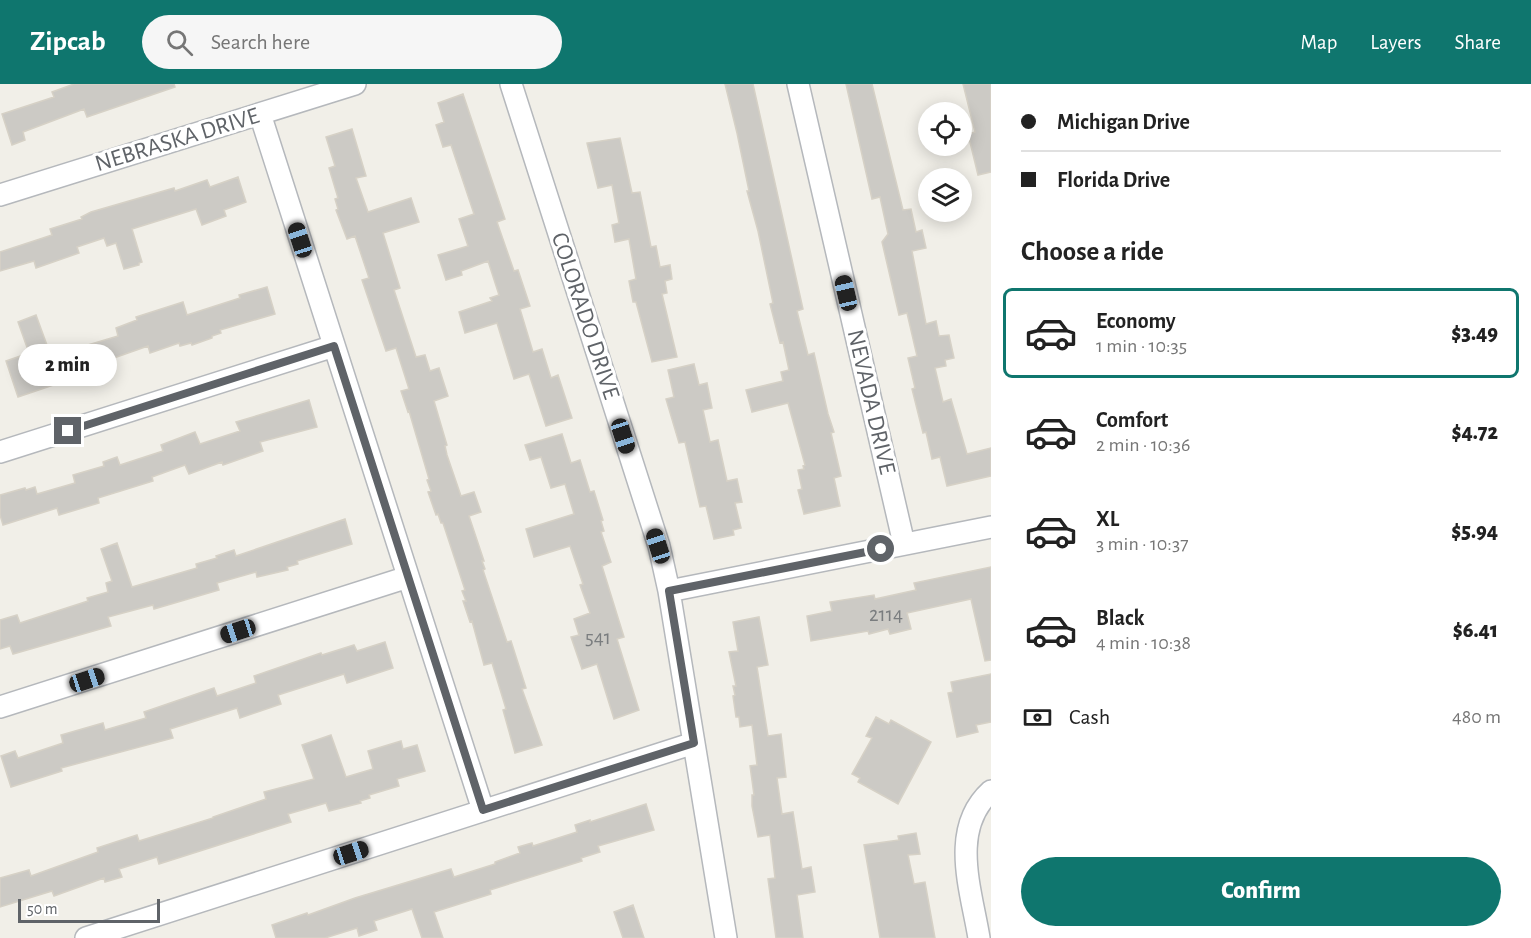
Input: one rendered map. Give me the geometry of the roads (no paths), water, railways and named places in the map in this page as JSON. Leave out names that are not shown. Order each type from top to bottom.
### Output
[{"type":"street","name":"NEBRASKA DRIVE","points":[[0,195],[355,84]]},
{"type":"street","name":"COLORADO DRIVE","points":[[511,84],[658,546],[669,591],[726,938]]},
{"type":"street","name":"NEVADA DRIVE","points":[[798,84],[904,544]]},
{"type":"street","points":[[260,114],[483,810]]},
{"type":"street","points":[[0,452],[334,346]]},
{"type":"street","points":[[669,591],[991,527]]},
{"type":"street","points":[[0,707],[408,577]]},
{"type":"street","points":[[86,938],[694,743]]},
{"type":"street","points":[[979,938],[965,852],[966,834],[977,807],[991,791]]}]
